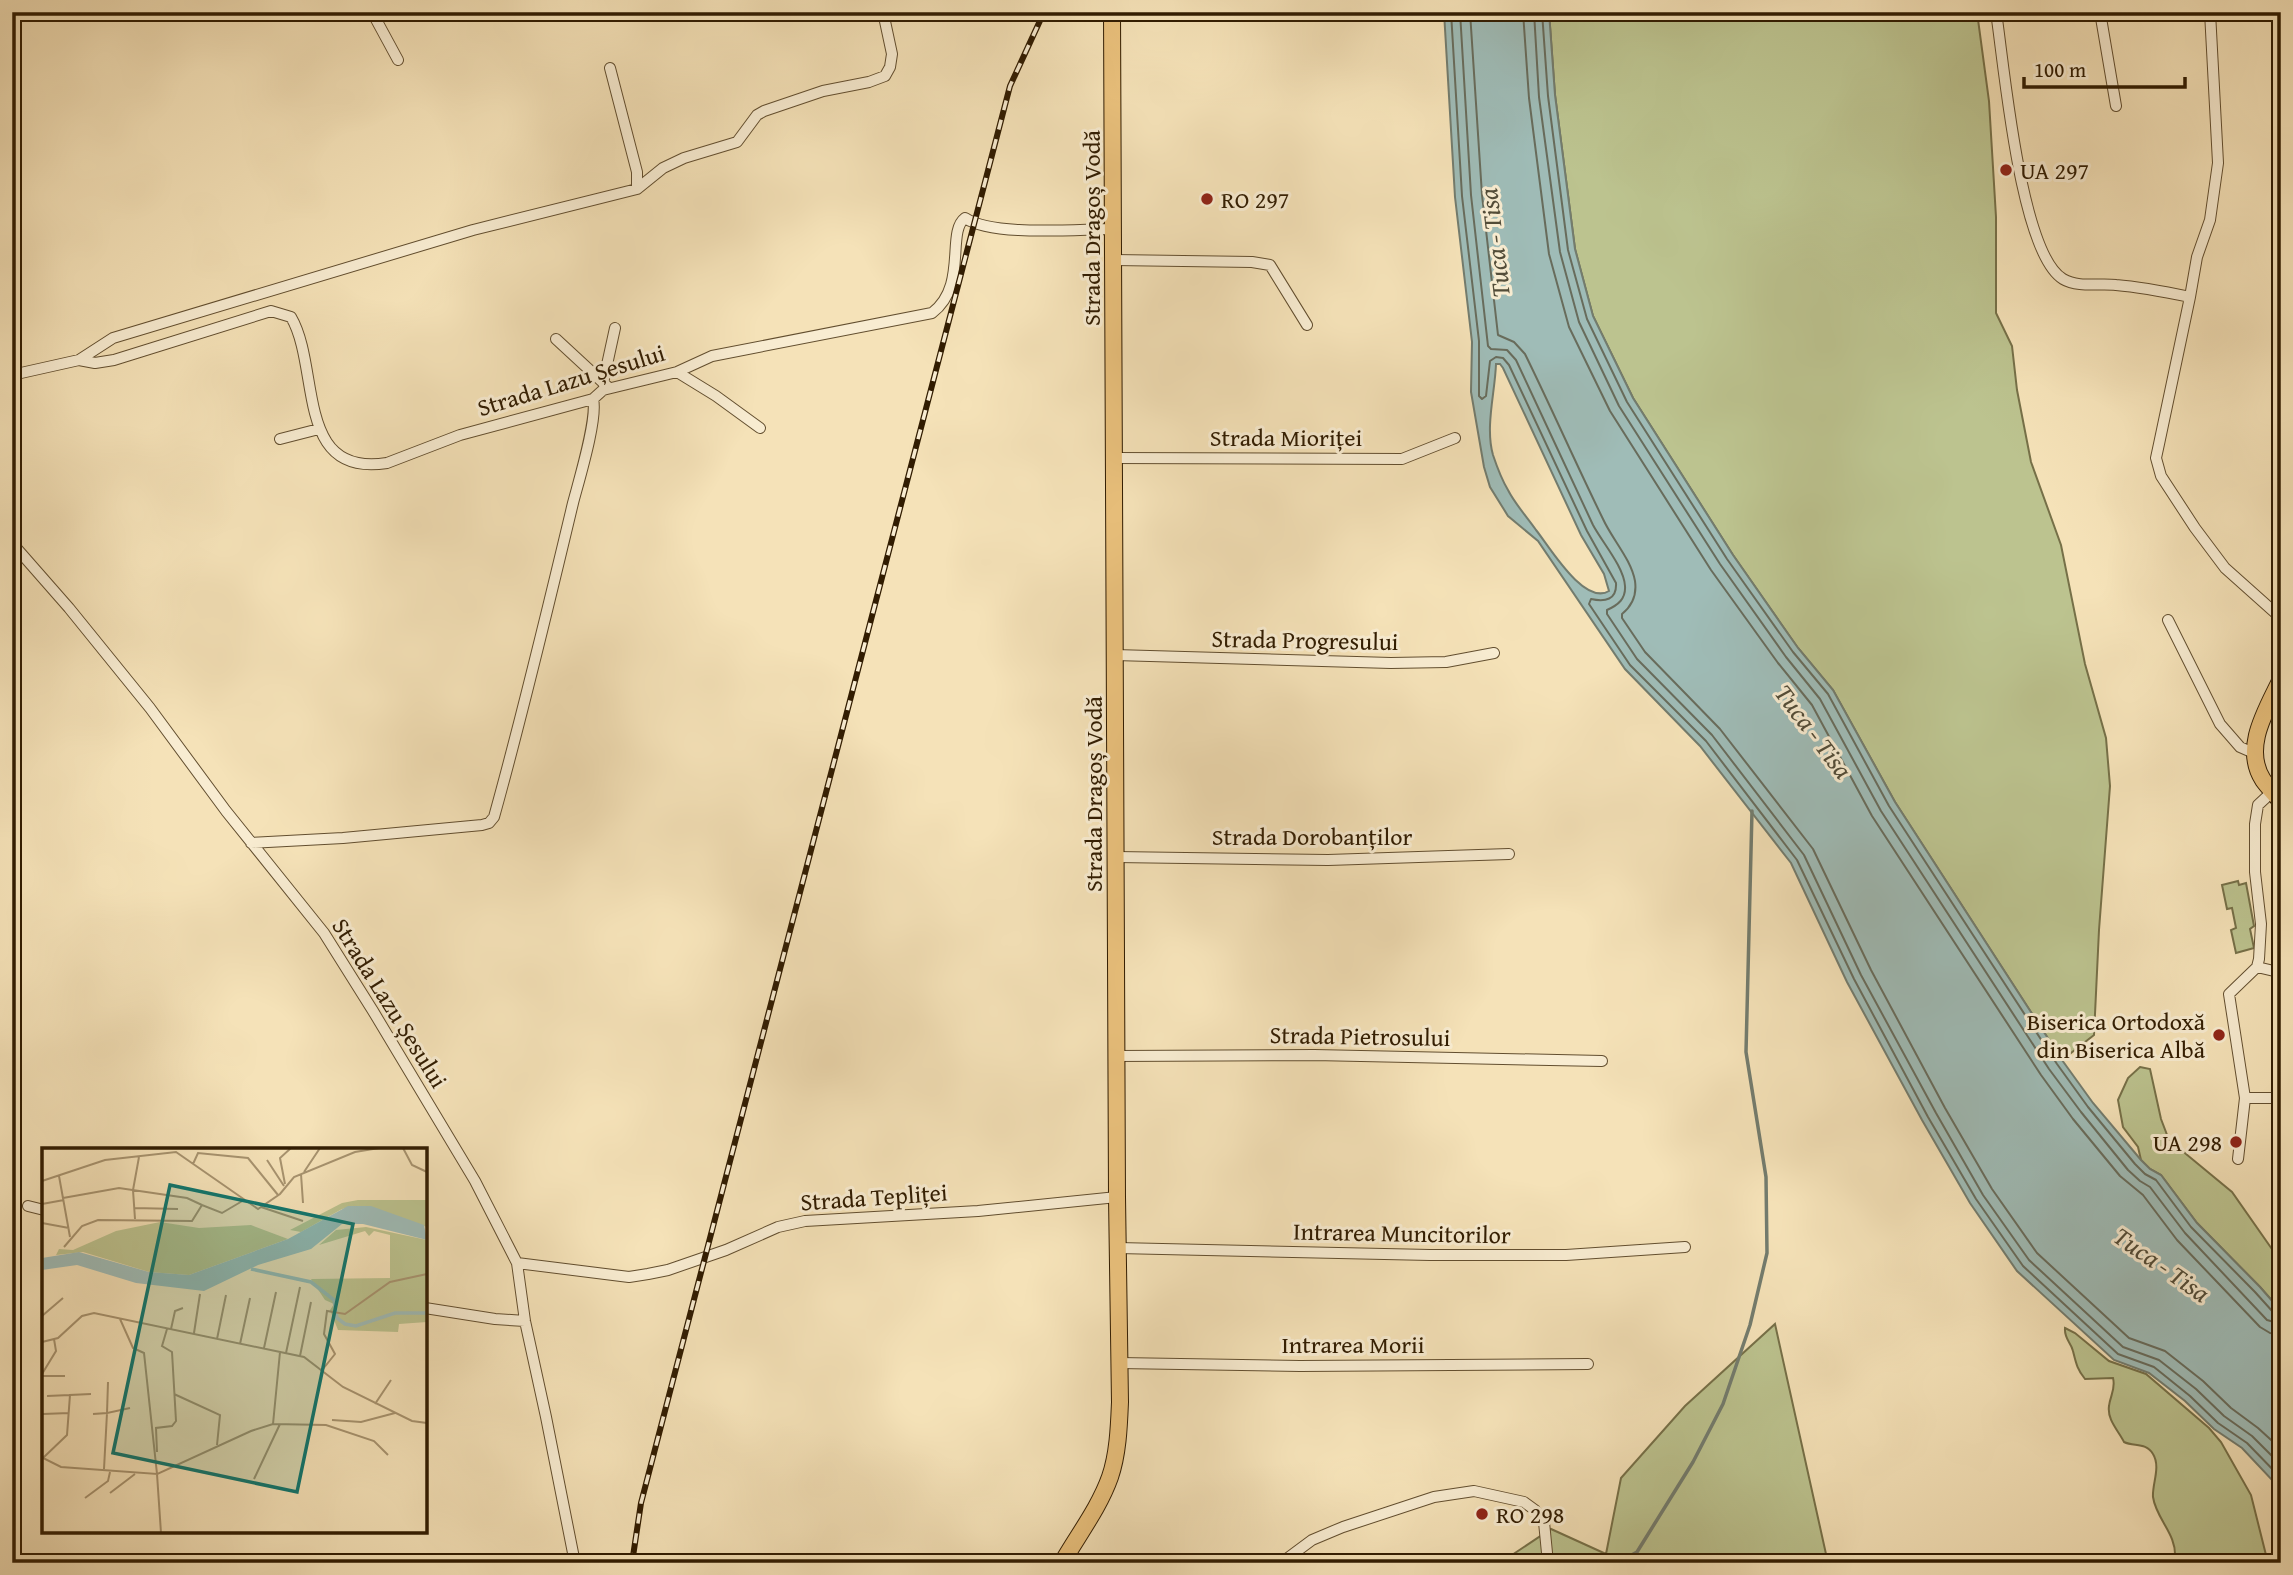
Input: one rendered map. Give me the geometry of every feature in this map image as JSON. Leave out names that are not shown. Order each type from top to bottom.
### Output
[{"type":"main road","name":"Strada Dragoș Vodă","points":[[1062,1563],[1097,1505],[1110,1476],[1118,1434],[1120,1402],[1112,12]]},
{"type":"main road","points":[[2277,796],[2262,779],[2256,754],[2261,720],[2281,679]]},
{"type":"street","points":[[372,12],[397,60]]},
{"type":"street","name":"Strada Lazu Șesului","points":[[12,375],[79,360],[113,338],[473,230],[637,189],[663,168],[684,158],[737,142],[757,115],[764,111],[823,91],[885,76],[892,54],[883,12]]},
{"type":"street","points":[[1996,12],[2016,164],[2049,263],[2057,274],[2072,283],[2114,284],[2190,297]]},
{"type":"street","points":[[2100,12],[2116,106]]},
{"type":"street","points":[[2210,12],[2218,163],[2210,220],[2197,257],[2156,458],[2161,476],[2225,568],[2281,618]]},
{"type":"street","points":[[610,68],[637,172],[637,189]]},
{"type":"street","name":"Strada Lazu Șesului","points":[[79,360],[94,363],[114,360],[271,311],[281,312],[291,317],[299,336],[319,429],[334,452],[347,461],[361,465],[387,464],[460,435],[593,399],[606,386],[677,372],[691,364],[739,350],[932,313],[949,295],[954,273],[958,224],[965,218],[975,224],[1001,229],[1113,229]]},
{"type":"street","points":[[1114,260],[1252,262],[1270,265],[1307,325]]},
{"type":"street","points":[[606,386],[615,328]]},
{"type":"street","points":[[556,339],[606,386]]},
{"type":"street","points":[[677,372],[760,428]]},
{"type":"street","points":[[251,843],[343,838],[482,825],[489,823],[494,817],[579,481],[593,421],[593,399]]},
{"type":"street","points":[[280,439],[319,429]]},
{"type":"street","name":"Strada Mioriței","points":[[1114,458],[1402,458],[1455,439]]},
{"type":"street","name":"Strada Lazu Șesului","points":[[12,543],[150,708],[251,843],[324,933],[475,1181],[517,1263],[524,1321],[575,1563]]},
{"type":"street","points":[[2168,620],[2220,724],[2240,747],[2256,754]]},
{"type":"street","name":"Strada Progresului","points":[[1115,655],[1391,663],[1446,662],[1494,653]]},
{"type":"street","points":[[2238,1158],[2245,1098],[2229,994],[2257,967],[2261,924],[2255,872],[2255,824],[2258,806],[2277,796]]},
{"type":"street","name":"Strada Dorobanților","points":[[1116,857],[1328,860],[1510,854]]},
{"type":"street","points":[[2257,967],[2281,970]]},
{"type":"street","name":"Strada Pietrosului","points":[[1117,1056],[1314,1055],[1602,1061]]},
{"type":"street","points":[[2245,1098],[2281,1098]]},
{"type":"street","name":"Strada Tepliței","points":[[517,1263],[629,1277],[668,1270],[726,1250],[778,1227],[805,1221],[990,1210],[1117,1196]]},
{"type":"street","points":[[28,1206],[42,1210]]},
{"type":"street","name":"Intrarea Muncitorilor","points":[[1118,1248],[1430,1255],[1566,1255],[1685,1247]]},
{"type":"street","points":[[427,1308],[524,1321]]},
{"type":"street","name":"Intrarea Morii","points":[[1119,1363],[1300,1366],[1587,1364]]},
{"type":"street","points":[[1281,1563],[1312,1540],[1343,1527],[1434,1497],[1474,1491],[1524,1502],[1535,1510],[1544,1522],[1548,1563]]},
{"type":"green space","points":[[1549,12],[1977,12],[1989,101],[1996,217],[1996,313],[2012,346],[2017,390],[2031,462],[2061,545],[2085,664],[2106,738],[2110,786],[2094,1035],[2062,1060],[1895,802],[1833,690],[1798,648],[1733,555],[1633,398],[1593,316],[1575,249],[1555,95]]},
{"type":"green space","points":[[2238,881],[2239,885],[2246,883],[2254,926],[2250,929],[2254,948],[2236,953],[2231,930],[2236,928],[2232,908],[2227,909],[2222,885]]},
{"type":"green space","points":[[2140,1067],[2150,1069],[2161,1119],[2169,1140],[2232,1192],[2281,1262],[2281,1311],[2197,1223],[2161,1175],[2141,1160],[2138,1147],[2123,1127],[2118,1100],[2128,1078]]},
{"type":"green space","points":[[1775,1324],[1828,1563],[1500,1563],[1551,1529],[1606,1554],[1621,1478],[1685,1406]]},
{"type":"green space","points":[[2065,1328],[2109,1361],[2146,1374],[2209,1428],[2221,1442],[2251,1495],[2268,1563],[2172,1563],[2175,1558],[2173,1541],[2153,1497],[2156,1470],[2153,1454],[2143,1446],[2124,1442],[2111,1420],[2109,1411],[2113,1378],[2085,1379],[2077,1366]]},
{"type":"water","name":"Тиса - Tisa","points":[[1444,12],[1549,12],[1555,95],[1575,249],[1593,316],[1633,398],[1733,555],[1798,648],[1833,690],[1895,802],[2062,1060],[2093,1103],[2141,1160],[2161,1175],[2197,1223],[2281,1311],[2281,1496],[2275,1483],[2242,1448],[2214,1429],[2185,1401],[2149,1373],[2114,1360],[2017,1271],[1970,1203],[1922,1120],[1847,982],[1791,863],[1700,746],[1625,669],[1538,541],[1508,516],[1490,487],[1484,467],[1471,392],[1472,342],[1455,197]],"holes":[[[1496,364],[1500,364],[1581,535],[1604,574],[1609,591],[1599,593],[1578,583],[1558,560],[1504,482],[1493,455],[1490,433]]]},
{"type":"waterway","points":[[1617,1563],[1637,1552],[1693,1462],[1723,1404],[1750,1325],[1767,1253],[1766,1177],[1746,1052],[1752,811]]},
{"type":"railway","points":[[632,1563],[641,1503],[1010,86],[1044,12]]},
{"type":"place","name":"UA 297","points":[[2006,170]]},
{"type":"place","name":"RO 297","points":[[1207,199]]},
{"type":"place","name":"Biserica Ortodoxă din Biserica Albă","points":[[2219,1035]]},
{"type":"place","name":"UA 298","points":[[2236,1142]]},
{"type":"place","name":"RO 298","points":[[1482,1514]]}]
